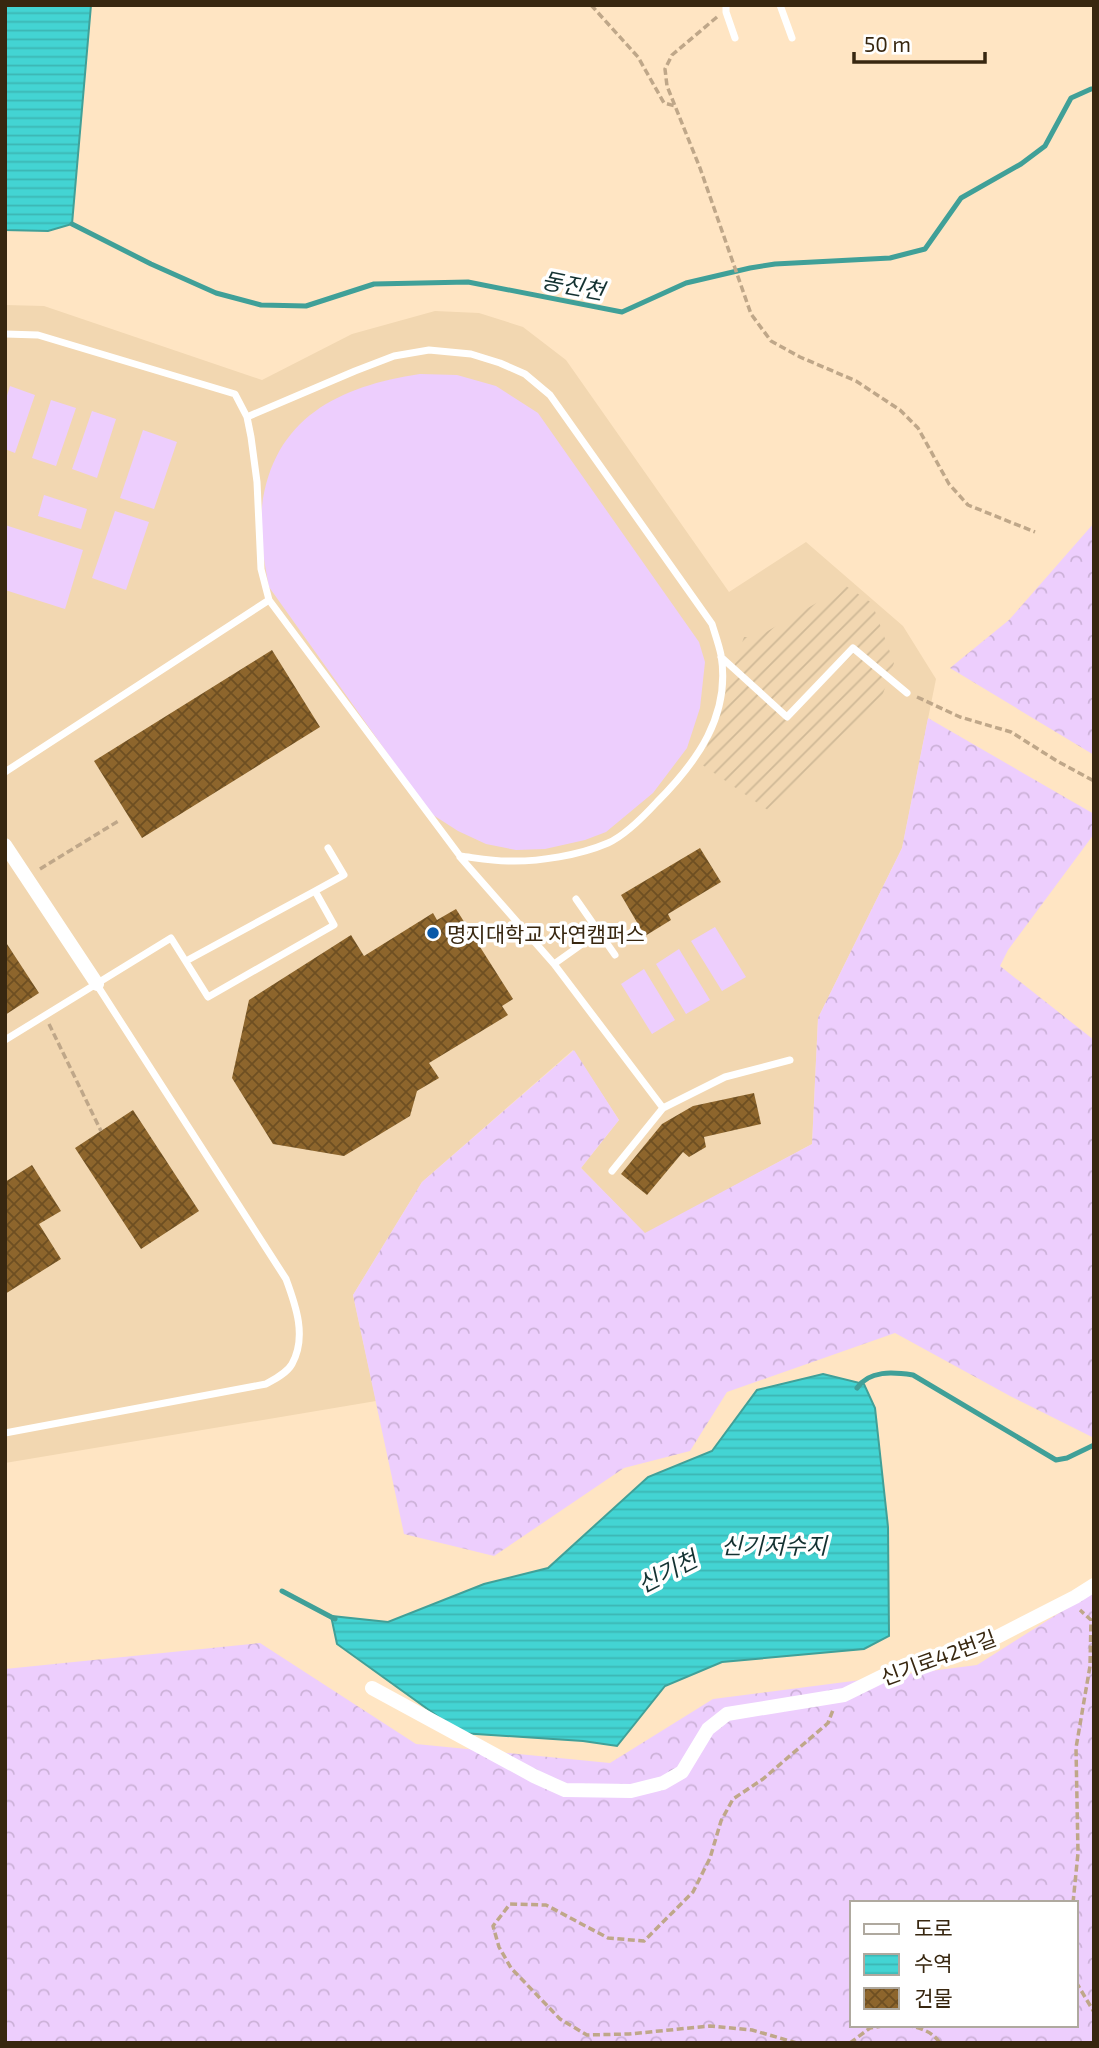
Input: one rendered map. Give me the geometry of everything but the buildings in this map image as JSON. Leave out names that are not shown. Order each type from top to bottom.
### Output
[{"type":"street","points":[[5,845],[97,984]]},
{"type":"street","name":"신기로42번길","points":[[372,1688],[534,1776],[565,1790],[631,1791],[663,1783],[682,1772],[708,1728],[727,1714],[839,1695],[905,1665],[993,1639],[1094,1585]]},
{"type":"lane","points":[[780,5],[792,38]]},
{"type":"lane","points":[[726,9],[736,38]]},
{"type":"lane","points":[[5,334],[38,335],[234,394],[247,417],[251,437],[257,482],[261,569],[269,600],[460,856],[554,964],[663,1108]]},
{"type":"lane","points":[[247,417],[394,356],[429,350],[471,354],[525,374],[550,395],[712,624],[721,657],[721,692],[715,723],[702,748],[676,783],[644,816],[610,842],[567,856],[510,862],[460,856]]},
{"type":"lane","points":[[5,772],[269,600]]},
{"type":"lane","points":[[721,657],[787,717],[853,648],[907,692]]},
{"type":"lane","points":[[186,961],[344,875],[328,848]]},
{"type":"lane","points":[[5,1040],[171,938],[208,997],[334,925],[315,891]]},
{"type":"lane","points":[[576,899],[615,955]]},
{"type":"lane","points":[[554,964],[599,932]]},
{"type":"lane","points":[[5,1433],[267,1384],[292,1366],[299,1345],[299,1313],[286,1279],[97,984]]},
{"type":"lane","points":[[612,1171],[663,1108],[725,1077],[790,1060]]},
{"type":"path","points":[[590,5],[638,57],[664,103],[675,106]]},
{"type":"path","points":[[726,9],[672,55],[665,69],[667,86],[700,168],[751,314],[771,341],[856,382],[900,410],[918,428],[949,484],[968,505],[1035,531]]},
{"type":"path","points":[[907,692],[960,717],[1011,732],[1094,781]]},
{"type":"path","points":[[26,877],[120,820]]},
{"type":"path","points":[[45,1016],[101,1131]]},
{"type":"path","points":[[1073,1901],[1078,1853],[1076,1748],[1090,1666],[1090,1620],[1083,1611],[1072,1605],[1076,1597]]},
{"type":"path","points":[[797,2043],[752,2030],[710,2026],[587,2035],[560,2020],[511,1968],[499,1947],[493,1927],[510,1904],[546,1905],[608,1938],[645,1941],[692,1892],[710,1858],[721,1821],[733,1799],[763,1779],[828,1723],[839,1695]]},
{"type":"path","points":[[1078,1985],[1094,2012]]},
{"type":"path","points":[[850,2043],[870,2028],[876,2027]]},
{"type":"path","points":[[914,2027],[936,2037],[940,2043]]},
{"type":"shaded area","name":"명지대학교 자연캠퍼스","points":[[5,305],[44,306],[262,380],[352,334],[435,311],[479,313],[523,327],[566,360],[729,592],[806,542],[903,626],[936,679],[902,848],[818,1018],[812,1144],[645,1234],[581,1168],[619,1120],[573,1050],[422,1182],[353,1295],[376,1401],[5,1463]]},
{"type":"shaded area","points":[[846,586],[872,603],[894,663],[880,702],[772,813],[701,764],[744,637],[757,637]]},
{"type":"green space","points":[[420,374],[457,375],[496,386],[538,413],[699,642],[705,662],[700,708],[687,748],[653,793],[606,832],[585,840],[545,849],[516,850],[486,844],[458,831],[430,813],[269,587],[261,517],[269,476],[280,450],[295,429],[337,398],[363,387]]},
{"type":"green space","points":[[10,386],[35,395],[15,453],[5,449],[5,402]]},
{"type":"green space","points":[[51,400],[76,408],[56,466],[32,458]]},
{"type":"green space","points":[[92,411],[116,419],[97,478],[72,469]]},
{"type":"green space","points":[[143,430],[177,442],[154,509],[120,498]]},
{"type":"green space","points":[[44,495],[87,509],[81,529],[38,516]]},
{"type":"green space","points":[[115,511],[149,522],[126,590],[92,578]]},
{"type":"green space","points":[[1094,523],[1094,755],[950,668],[1009,620]]},
{"type":"green space","points":[[5,525],[83,550],[65,609],[5,590]]},
{"type":"green space","points":[[928,718],[1094,814],[1094,834],[1008,950],[1000,966],[1094,1040],[1094,1438],[895,1333],[727,1392],[690,1451],[624,1468],[494,1556],[404,1534],[353,1295],[422,1182],[574,1050],[619,1120],[581,1168],[645,1233],[812,1144],[818,1018],[902,848]]},
{"type":"green space","points":[[715,927],[746,977],[722,991],[691,941]]},
{"type":"green space","points":[[679,949],[710,1000],[686,1014],[656,964]]},
{"type":"green space","points":[[644,969],[675,1020],[652,1034],[621,984]]},
{"type":"green space","points":[[1094,1565],[1094,2043],[5,2043],[5,1669],[260,1643],[416,1744],[610,1763],[713,1699],[977,1665],[1091,1593]]},
{"type":"water","points":[[5,5],[91,5],[72,224],[48,231],[5,230]]},
{"type":"water","name":"신기저수지","points":[[823,1374],[864,1384],[875,1408],[888,1527],[889,1636],[864,1649],[722,1662],[665,1686],[617,1746],[583,1741],[461,1733],[337,1644],[331,1616],[388,1622],[484,1584],[548,1568],[648,1477],[712,1451],[757,1390]]},
{"type":"waterway","name":"동진천","points":[[72,224],[216,293],[261,305],[306,306],[374,284],[468,282],[622,312],[686,283],[750,268],[775,264],[890,258],[925,249],[961,198],[1021,164],[1045,146],[1071,98],[1094,89]]},
{"type":"waterway","name":"신기천","points":[[857,1388],[875,1375],[913,1375],[1056,1460],[1067,1458],[1094,1445]]},
{"type":"waterway","name":"신기천","points":[[282,1591],[335,1619]]},
{"type":"place","name":"명지대학교 자연캠퍼스","points":[[433,933]]}]
